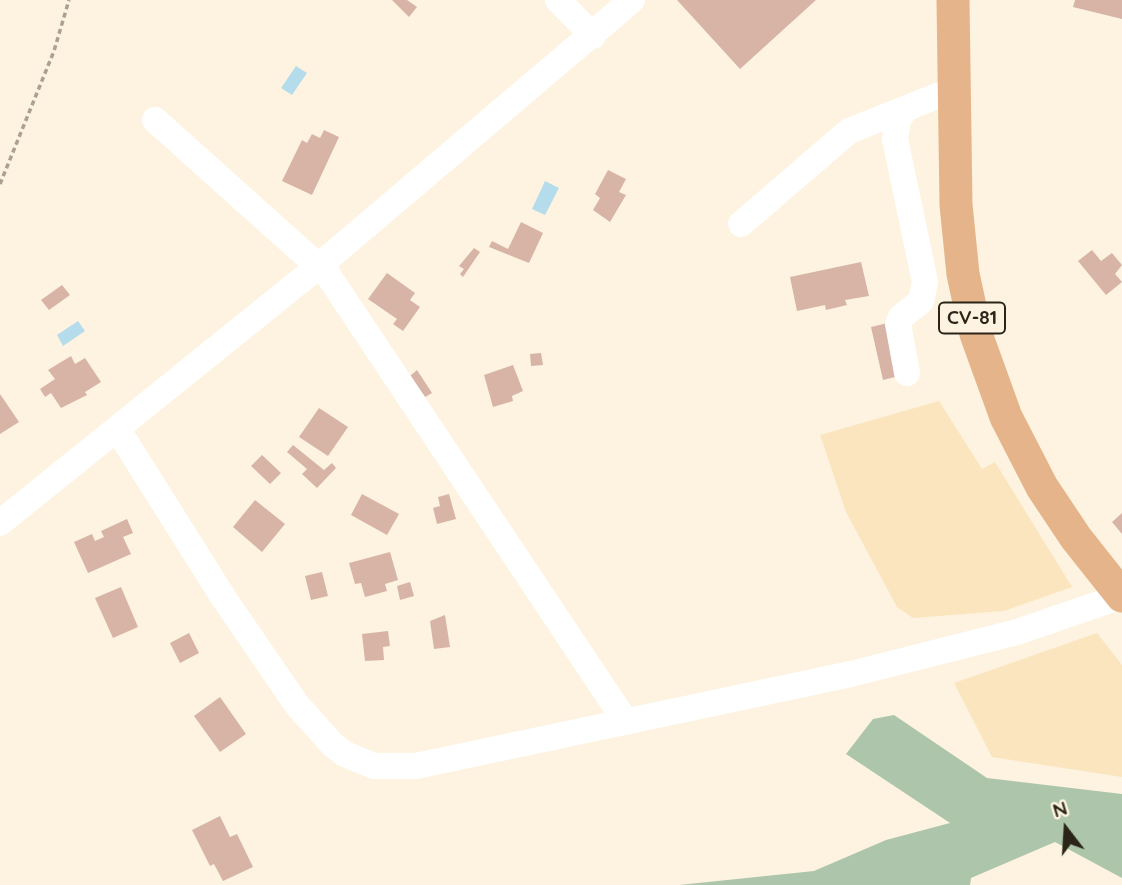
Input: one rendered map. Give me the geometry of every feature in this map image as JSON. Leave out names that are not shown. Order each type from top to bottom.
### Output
[{"type":"main road","name":"CV-81","points":[[953,0],[952,95],[958,239],[969,304],[983,357],[1006,417],[1042,486],[1076,538],[1122,596]]},
{"type":"lane","points":[[558,0],[593,36]]},
{"type":"lane","points":[[0,523],[320,265],[593,36],[632,0]]},
{"type":"lane","points":[[741,224],[849,131],[937,96],[952,95]]},
{"type":"lane","points":[[905,109],[898,120],[895,139],[925,282],[921,301],[901,317],[898,324],[907,373]]},
{"type":"lane","points":[[155,120],[320,265],[626,722]]},
{"type":"lane","points":[[118,430],[223,597],[297,705],[345,754],[374,766],[416,766],[851,674],[1017,632],[1122,596]]},
{"type":"path","points":[[0,184],[54,51],[69,0]]},
{"type":"shaded area","points":[[939,401],[982,469],[995,462],[1072,587],[1004,611],[913,618],[897,607],[846,512],[820,435]]},
{"type":"shaded area","points":[[1097,633],[1122,665],[1122,777],[992,757],[954,683]]},
{"type":"green space","points":[[894,715],[987,778],[1122,794],[1122,878],[1055,842],[971,878],[970,885],[679,885],[814,871],[886,840],[950,823],[846,754],[873,719]]},
{"type":"water","points":[[296,66],[307,73],[292,95],[281,88]]},
{"type":"water","points":[[545,181],[559,188],[545,215],[532,209]]},
{"type":"water","points":[[78,321],[85,331],[63,346],[57,335]]},
{"type":"building","points":[[392,0],[407,0],[417,7],[409,17]]},
{"type":"building","points":[[677,0],[816,0],[740,69]]},
{"type":"building","points":[[1075,0],[1122,0],[1122,19],[1073,7]]},
{"type":"building","points":[[324,130],[339,137],[312,195],[282,181],[302,140],[307,143],[312,134],[320,138]]},
{"type":"building","points":[[608,170],[626,179],[619,192],[626,195],[610,222],[593,210],[600,198],[595,194]]},
{"type":"building","points":[[521,222],[543,233],[529,263],[489,247],[492,241],[508,249]]},
{"type":"building","points":[[474,248],[480,252],[463,277],[460,274],[464,269],[459,266]]},
{"type":"building","points":[[1092,250],[1101,261],[1112,253],[1122,265],[1115,274],[1122,282],[1106,295],[1078,261]]},
{"type":"building","points":[[861,262],[869,296],[845,300],[847,305],[826,310],[825,305],[797,311],[790,277]]},
{"type":"building","points":[[387,273],[415,293],[410,300],[420,307],[403,331],[393,324],[397,319],[368,299]]},
{"type":"building","points":[[62,285],[70,295],[49,310],[41,300]]},
{"type":"building","points":[[888,323],[899,376],[883,380],[871,327]]},
{"type":"building","points":[[541,353],[543,365],[531,366],[530,354]]},
{"type":"building","points":[[71,356],[75,364],[85,358],[101,382],[85,392],[87,395],[61,408],[51,393],[45,397],[40,389],[55,379],[48,370]]},
{"type":"building","points":[[513,365],[523,391],[512,396],[513,401],[493,407],[484,375]]},
{"type":"building","points":[[417,370],[432,393],[425,397],[410,376]]},
{"type":"building","points":[[0,394],[19,422],[0,434]]},
{"type":"building","points":[[319,408],[348,427],[328,456],[299,437]]},
{"type":"building","points":[[293,445],[324,470],[332,463],[336,468],[317,488],[302,474],[307,469],[287,452]]},
{"type":"building","points":[[262,455],[281,473],[270,484],[251,466]]},
{"type":"building","points":[[362,494],[399,514],[387,535],[351,515]]},
{"type":"building","points":[[449,494],[456,519],[437,524],[433,508],[440,506],[438,497]]},
{"type":"building","points":[[255,500],[285,524],[262,552],[233,527]]},
{"type":"building","points":[[1122,513],[1122,534],[1112,522]]},
{"type":"building","points":[[127,519],[133,533],[123,537],[131,554],[88,573],[74,542],[92,534],[95,541],[104,537],[101,531]]},
{"type":"building","points":[[390,552],[398,580],[385,584],[387,591],[365,597],[361,583],[355,584],[349,563]]},
{"type":"building","points":[[322,572],[328,596],[311,600],[305,576]]},
{"type":"building","points":[[410,582],[414,596],[400,600],[397,586]]},
{"type":"building","points":[[121,587],[138,627],[113,638],[95,598]]},
{"type":"building","points":[[445,615],[450,647],[434,649],[430,621]]},
{"type":"building","points":[[388,631],[390,646],[383,647],[384,660],[365,661],[362,634]]},
{"type":"building","points":[[189,633],[199,653],[180,663],[170,643]]},
{"type":"building","points":[[220,697],[246,734],[220,752],[194,716]]},
{"type":"building","points":[[220,816],[230,837],[237,834],[253,867],[223,881],[214,864],[210,866],[192,830]]}]
